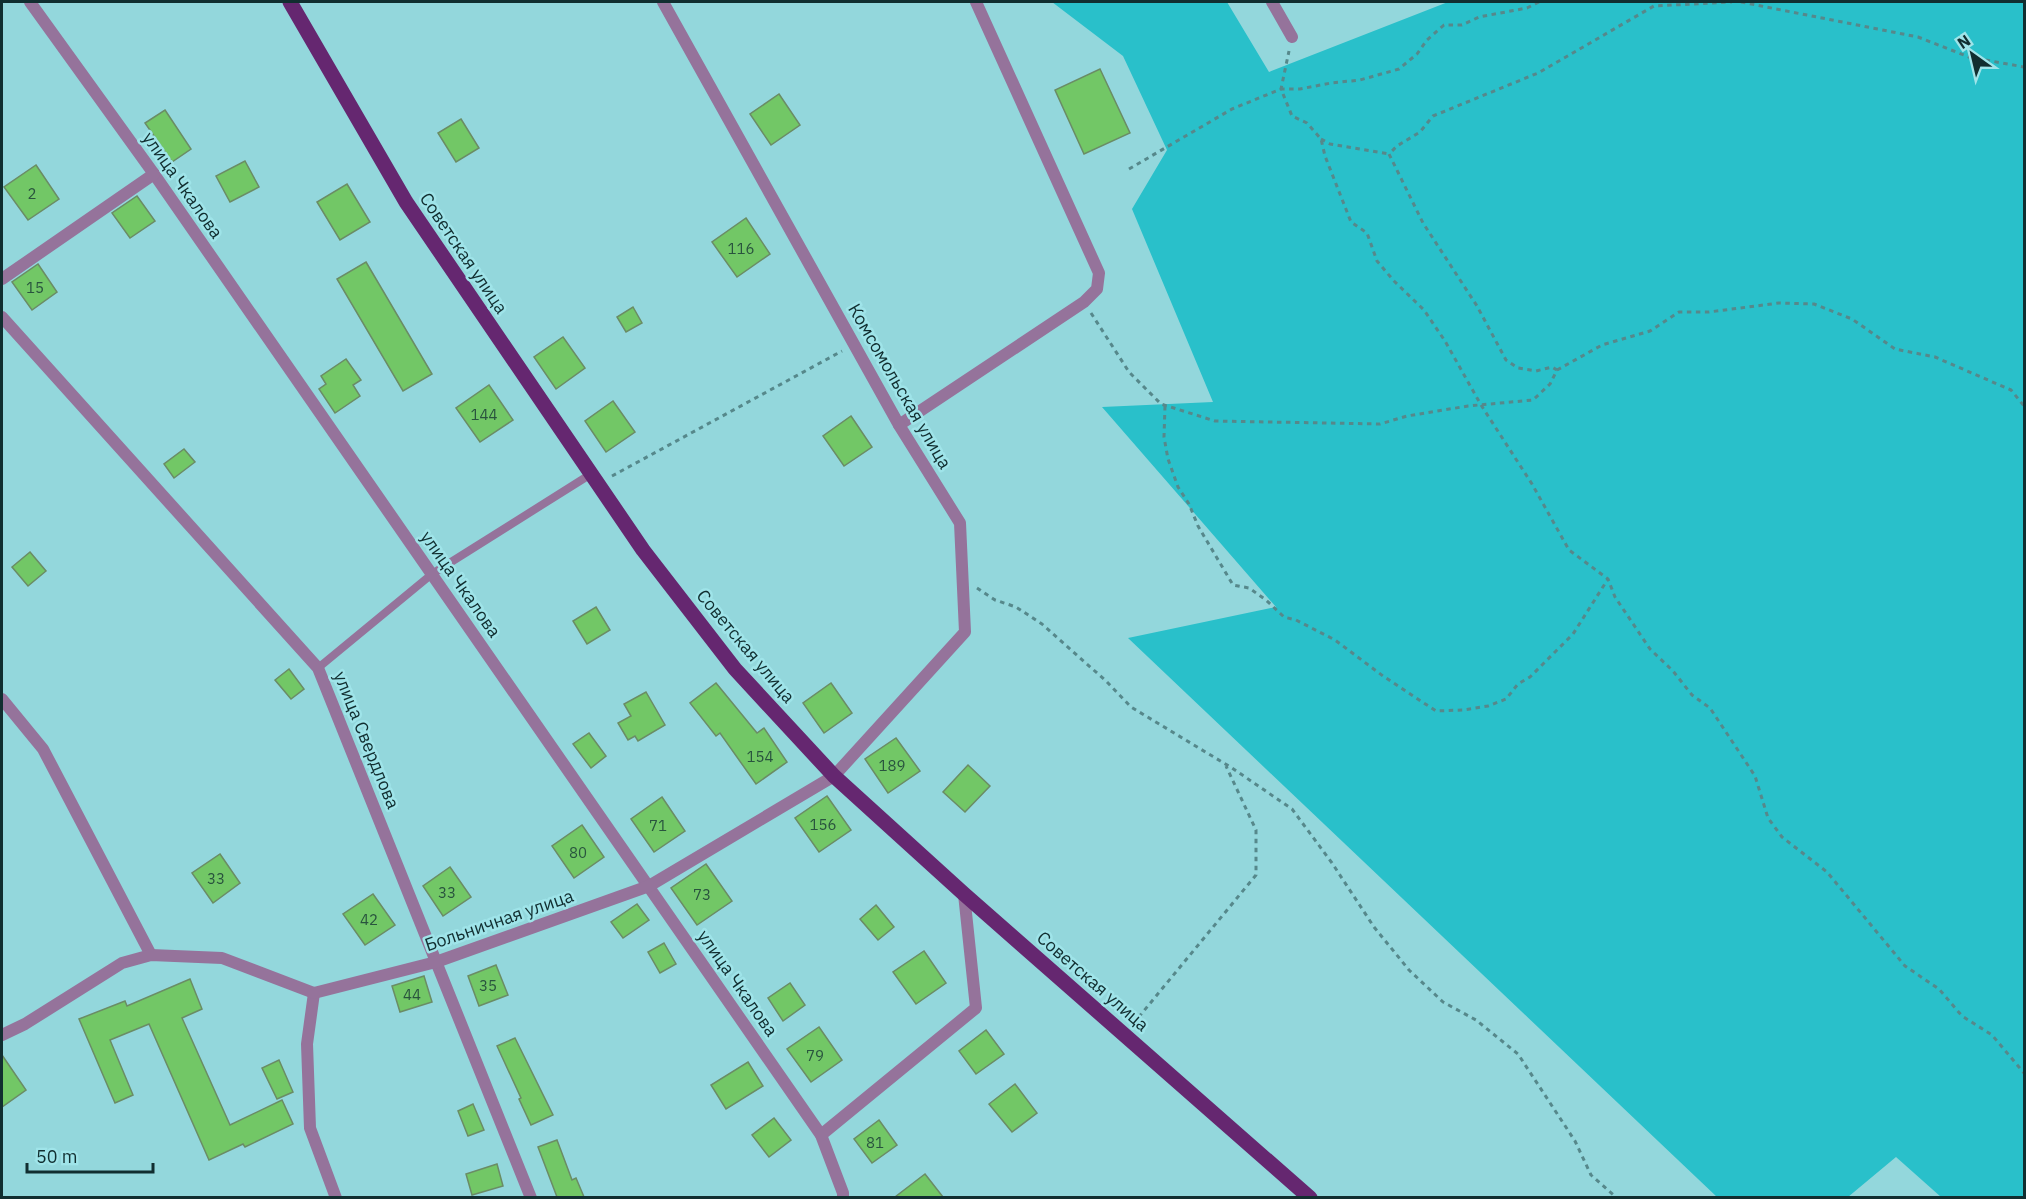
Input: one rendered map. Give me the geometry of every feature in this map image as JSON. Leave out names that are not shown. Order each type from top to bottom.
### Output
[{"type":"main road","name":"Советская улица","points":[[290,2],[406,202],[643,550],[735,669],[834,776],[964,894],[1310,1197]]},
{"type":"street","name":"улица Чкалова","points":[[30,2],[154,174],[821,1136],[843,1197]]},
{"type":"street","name":"Комсомольская улица","points":[[663,2],[899,425],[960,523],[965,632],[834,776]]},
{"type":"street","points":[[899,425],[1084,302],[1097,289],[1099,273],[976,2]]},
{"type":"street","points":[[1272,2],[1292,37]]},
{"type":"street","points":[[2,279],[154,174]]},
{"type":"street","name":"улица Свердлова","points":[[2,317],[318,668],[531,1197]]},
{"type":"street","points":[[2,699],[43,749],[151,955]]},
{"type":"street","name":"Больничная улица","points":[[314,993],[436,962],[649,886],[834,776]]},
{"type":"street","points":[[821,1136],[976,1008],[964,894]]},
{"type":"street","points":[[2,1035],[25,1024],[122,963],[151,955],[222,958],[314,993],[307,1044],[310,1128],[336,1197]]},
{"type":"lane","points":[[318,668],[432,574],[591,474]]},
{"type":"path","points":[[1129,169],[1232,109],[1281,89],[1300,89],[1360,80],[1399,69],[1417,54],[1427,40],[1444,25],[1462,25],[1479,17],[1527,9],[1539,2]]},
{"type":"path","points":[[1389,154],[1397,146],[1420,132],[1433,116],[1538,73],[1653,6],[1732,2]]},
{"type":"path","points":[[1741,2],[1918,38],[1969,57],[2025,67]]},
{"type":"path","points":[[1292,37],[1281,89],[1292,116],[1307,123],[1321,139],[1330,144],[1389,154]]},
{"type":"path","points":[[1321,139],[1325,156],[1352,222],[1367,233],[1377,261],[1424,310],[1445,341],[1481,405],[1532,483],[1569,550],[1608,579],[1615,597],[1650,649],[1673,671],[1692,695],[1710,708],[1732,745],[1755,776],[1768,819],[1782,837],[1827,872],[1905,966],[1939,989],[1962,1016],[1992,1035],[2025,1073]]},
{"type":"path","points":[[1389,154],[1423,223],[1477,306],[1506,360],[1518,368],[1536,371],[1552,367],[1557,370]]},
{"type":"path","points":[[1084,302],[1129,372],[1161,404],[1215,421],[1380,424],[1407,416],[1533,400],[1550,384],[1557,370],[1602,345],[1650,331],[1679,312],[1708,312],[1779,303],[1814,304],[1852,319],[1895,349],[1935,357],[2011,390],[2025,406]]},
{"type":"path","points":[[612,476],[854,345]]},
{"type":"path","points":[[1165,406],[1164,437],[1168,459],[1178,488],[1233,585],[1249,588],[1284,617],[1296,620],[1335,640],[1383,676],[1436,711],[1471,709],[1506,699],[1518,684],[1530,677],[1573,633],[1608,579]]},
{"type":"path","points":[[962,570],[980,591],[995,600],[1016,607],[1042,624],[1106,681],[1131,707],[1226,765],[1292,809],[1332,863],[1374,927],[1409,970],[1443,1002],[1476,1020],[1518,1054],[1575,1141],[1591,1175],[1617,1197]]},
{"type":"path","points":[[1125,1035],[1256,875],[1256,830],[1226,765]]},
{"type":"shaded area","points":[[1052,2],[1227,2],[1269,72],[1448,2],[2024,2],[2024,1197],[1941,1197],[1896,1157],[1848,1197],[1717,1197],[1128,638],[1276,607],[1102,407],[1213,402],[1132,209],[1167,150],[1123,56]]},
{"type":"building","points":[[1100,69],[1130,133],[1084,154],[1055,90]]},
{"type":"building","points":[[779,94],[800,125],[771,145],[750,114]]},
{"type":"building","points":[[165,110],[191,149],[172,162],[145,123]]},
{"type":"building","points":[[461,119],[479,148],[456,162],[438,133]]},
{"type":"building","points":[[245,161],[259,187],[230,202],[216,176]]},
{"type":"building","points":[[36,165],[59,199],[28,220],[4,187]]},
{"type":"building","points":[[347,184],[370,222],[340,240],[317,202]]},
{"type":"building","points":[[137,196],[155,221],[130,238],[112,213]]},
{"type":"building","points":[[746,218],[770,254],[737,277],[712,242]]},
{"type":"building","points":[[366,262],[432,374],[403,391],[337,279]]},
{"type":"building","points":[[38,264],[57,292],[32,310],[12,282]]},
{"type":"building","points":[[633,307],[642,323],[626,332],[617,317]]},
{"type":"building","points":[[563,337],[585,368],[556,389],[534,357]]},
{"type":"building","points":[[346,359],[361,380],[353,385],[360,396],[335,413],[319,389],[326,384],[321,376]]},
{"type":"building","points":[[489,385],[513,420],[480,442],[456,408]]},
{"type":"building","points":[[613,401],[635,432],[606,452],[585,421]]},
{"type":"building","points":[[851,416],[872,447],[844,466],[823,436]]},
{"type":"building","points":[[184,449],[195,462],[174,478],[164,464]]},
{"type":"building","points":[[30,552],[46,571],[28,586],[12,567]]},
{"type":"building","points":[[596,607],[610,630],[587,644],[573,621]]},
{"type":"building","points":[[289,669],[304,689],[291,699],[275,680]]},
{"type":"building","points":[[716,683],[757,733],[764,728],[787,762],[756,784],[720,733],[716,736],[690,703]]},
{"type":"building","points":[[831,683],[852,713],[824,733],[803,703]]},
{"type":"building","points":[[646,692],[665,725],[638,741],[635,736],[628,740],[618,723],[631,716],[624,704]]},
{"type":"building","points":[[589,733],[606,756],[591,768],[573,744]]},
{"type":"building","points":[[896,738],[920,771],[888,793],[865,759]]},
{"type":"building","points":[[968,765],[990,786],[965,812],[943,792]]},
{"type":"building","points":[[827,796],[851,830],[819,852],[795,818]]},
{"type":"building","points":[[662,797],[685,831],[654,852],[631,819]]},
{"type":"building","points":[[582,825],[604,857],[574,878],[552,846]]},
{"type":"building","points":[[220,854],[240,883],[213,903],[192,873]]},
{"type":"building","points":[[706,864],[732,901],[697,925],[671,888]]},
{"type":"building","points":[[450,867],[471,897],[443,916],[423,886]]},
{"type":"building","points":[[373,894],[395,925],[365,945],[343,914]]},
{"type":"building","points":[[637,904],[649,920],[623,938],[611,922]]},
{"type":"building","points":[[876,905],[894,927],[878,940],[860,919]]},
{"type":"building","points":[[664,943],[676,964],[660,973],[648,952]]},
{"type":"building","points":[[924,951],[946,983],[916,1004],[893,972]]},
{"type":"building","points":[[496,965],[508,995],[479,1006],[468,976]]},
{"type":"building","points":[[424,976],[432,1002],[400,1012],[392,986]]},
{"type":"building","points":[[190,979],[202,1009],[182,1018],[230,1125],[282,1100],[293,1124],[245,1147],[243,1144],[209,1160],[149,1024],[110,1040],[133,1095],[115,1103],[79,1019],[125,1001],[127,1006]]},
{"type":"building","points":[[790,983],[805,1005],[783,1021],[768,998]]},
{"type":"building","points":[[819,1027],[842,1060],[811,1082],[787,1049]]},
{"type":"building","points":[[986,1030],[1004,1054],[976,1074],[959,1051]]},
{"type":"building","points":[[515,1038],[553,1115],[531,1125],[497,1046]]},
{"type":"building","points":[[2,1055],[26,1090],[2,1107]]},
{"type":"building","points":[[279,1060],[293,1092],[277,1099],[262,1068]]},
{"type":"building","points":[[748,1062],[763,1086],[726,1109],[711,1085]]},
{"type":"building","points":[[1015,1084],[1037,1113],[1012,1132],[989,1104]]},
{"type":"building","points":[[473,1104],[484,1130],[468,1136],[458,1111]]},
{"type":"building","points":[[774,1118],[791,1140],[769,1157],[752,1135]]},
{"type":"building","points":[[879,1120],[897,1145],[872,1163],[854,1139]]},
{"type":"building","points":[[557,1140],[572,1180],[576,1178],[584,1197],[557,1197],[538,1147]]},
{"type":"building","points":[[497,1164],[503,1186],[472,1195],[466,1174]]},
{"type":"building","points":[[925,1174],[943,1197],[895,1197]]}]
